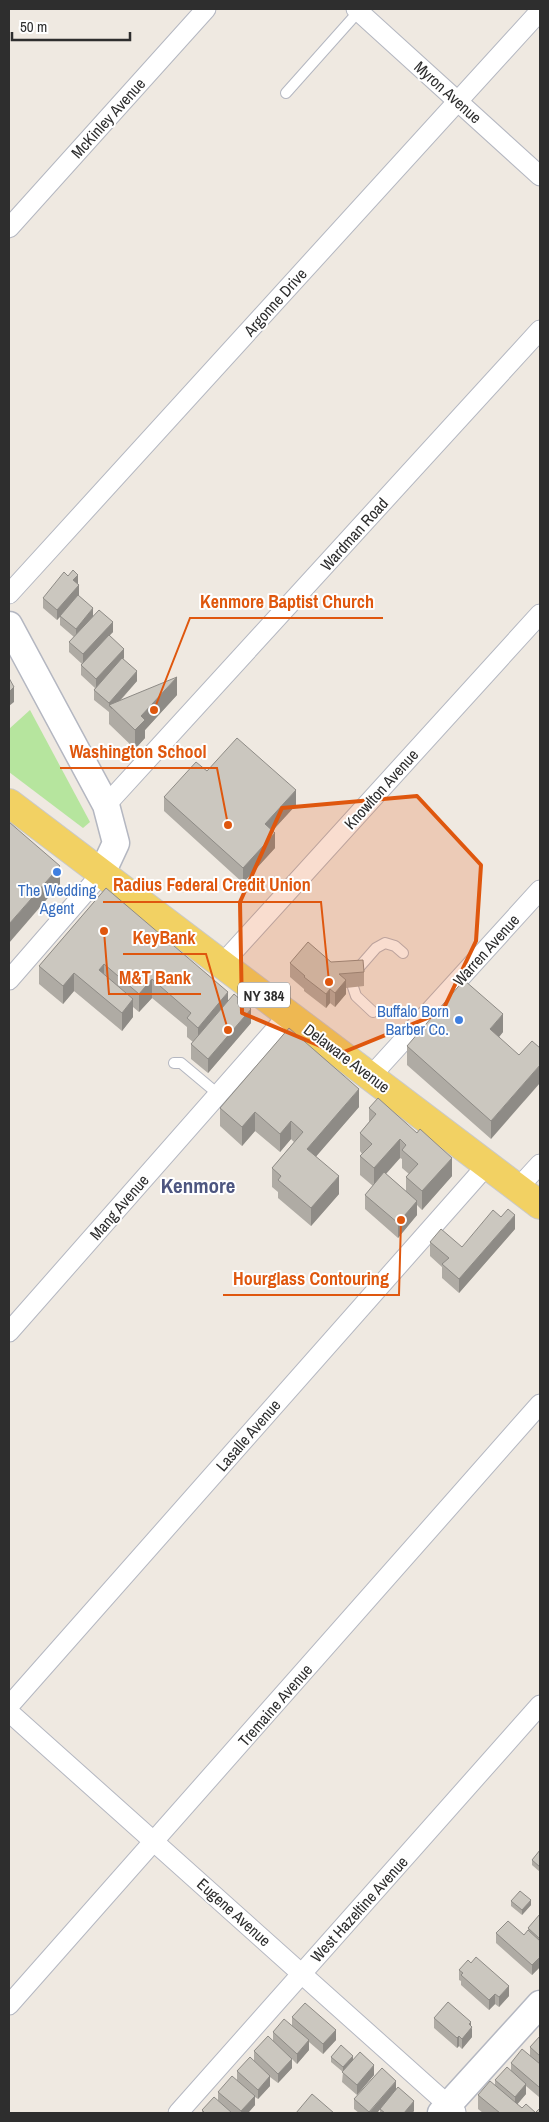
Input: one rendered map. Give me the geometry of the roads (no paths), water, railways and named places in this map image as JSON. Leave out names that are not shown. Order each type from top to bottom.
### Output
[{"type":"main road","name":"Delaware Avenue","points":[[9,803],[540,1206]]},
{"type":"street","name":"McKinley Avenue","points":[[9,228],[206,9]]},
{"type":"street","name":"Myron Avenue","points":[[358,10],[540,176]]},
{"type":"street","name":"Argonne Drive","points":[[9,594],[540,11]]},
{"type":"street","name":"Wardman Road","points":[[106,805],[540,330]]},
{"type":"street","name":"Knowlton Avenue","points":[[222,964],[540,614]]},
{"type":"street","points":[[9,625],[106,805],[116,843],[102,873],[9,980]]},
{"type":"street","name":"Warren Avenue","points":[[371,1076],[540,890]]},
{"type":"street","name":"Mang Avenue","points":[[9,1332],[289,1014]]},
{"type":"street","points":[[518,1188],[540,1164]]},
{"type":"street","name":"Lasalle Avenue","points":[[9,1706],[487,1165]]},
{"type":"street","name":"Tremaine Avenue","points":[[9,2005],[540,1404]]},
{"type":"street","name":"West Hazeltine Avenue","points":[[178,2113],[540,1705]]},
{"type":"street","name":"Eugene Avenue","points":[[9,1712],[303,1973],[449,2111]]},
{"type":"street","points":[[449,2111],[540,2004]]},
{"type":"lane","points":[[286,93],[358,10]]},
{"type":"lane","points":[[353,975],[376,948],[385,943],[395,946],[403,953]]},
{"type":"lane","points":[[353,987],[356,996],[373,1012]]},
{"type":"lane","points":[[174,1063],[181,1063],[218,1094]]},
{"type":"place","name":"Kenmore Baptist Church","points":[[154,710]]},
{"type":"place","name":"Washington School","points":[[228,825]]},
{"type":"place","name":"The Wedding Agent","points":[[57,872]]},
{"type":"place","name":"M&T Bank","points":[[104,931]]},
{"type":"place","name":"Radius Federal Credit Union","points":[[329,982]]},
{"type":"place","name":"Buffalo Born Barber Co.","points":[[459,1020]]},
{"type":"place","name":"KeyBank","points":[[228,1030]]},
{"type":"place","name":"Hourglass Contouring","points":[[401,1220]]},
{"type":"district","name":"Kenmore","points":[[198,1185]]}]
